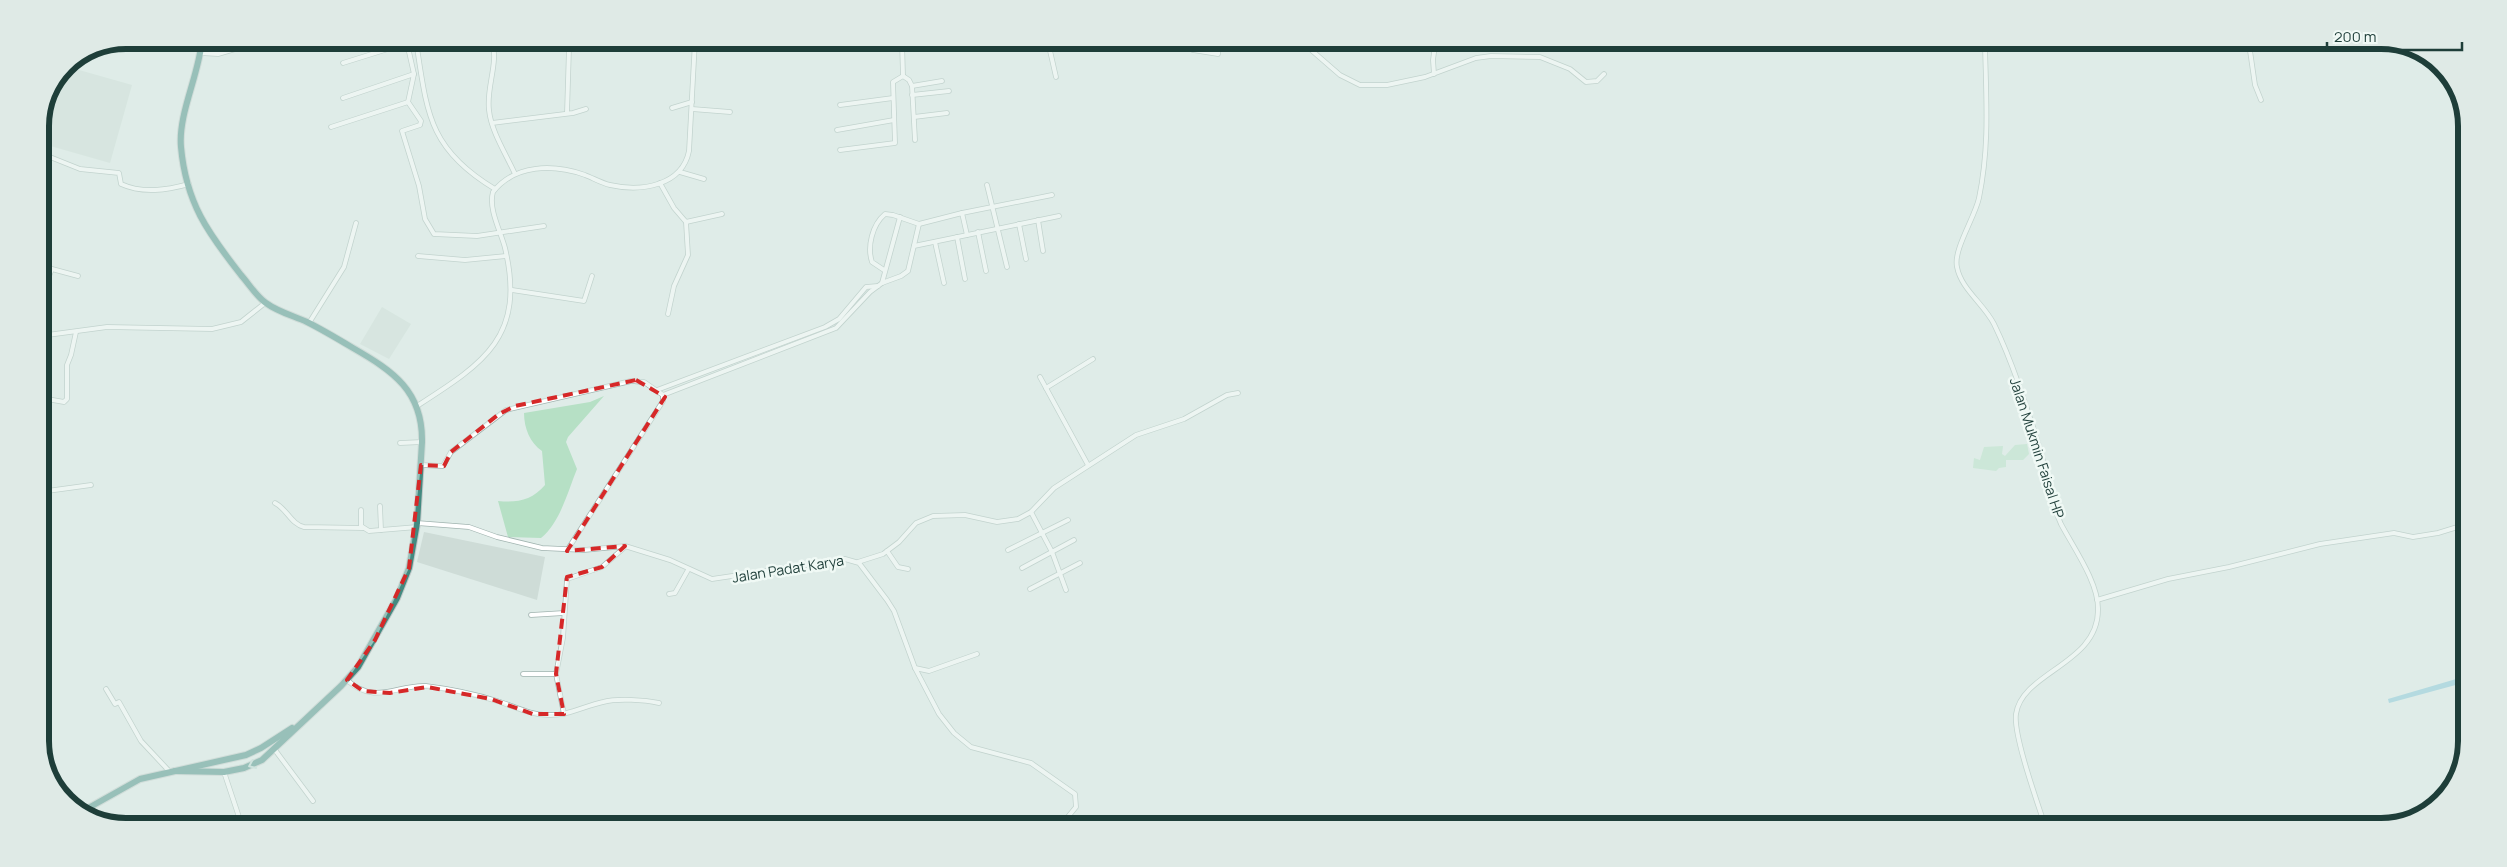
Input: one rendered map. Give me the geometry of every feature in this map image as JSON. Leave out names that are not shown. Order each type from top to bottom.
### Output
[{"type":"highway","points":[[172,771],[224,772],[253,765],[275,750],[301,722],[347,680],[375,640],[397,598],[409,568],[417,525],[422,465],[422,428],[417,406],[408,390],[387,367],[309,323],[265,303],[211,237],[201,220],[184,167],[181,137],[201,49]]},
{"type":"highway","points":[[88,808],[140,779],[222,761],[253,752],[301,722]]},
{"type":"street","points":[[201,53],[218,54],[235,49]]},
{"type":"street","points":[[343,63],[388,49]]},
{"type":"street","points":[[408,49],[414,74],[408,102],[422,121],[420,126],[402,131],[419,186],[425,219],[434,234],[474,236],[501,234],[544,226]]},
{"type":"street","points":[[417,49],[427,110],[442,141],[462,166],[495,189]]},
{"type":"street","points":[[492,49],[489,103],[492,123],[515,174]]},
{"type":"street","points":[[567,114],[569,49]]},
{"type":"street","points":[[417,406],[465,375],[487,354],[502,330],[512,290],[492,198],[495,189],[515,174],[533,169],[557,168],[617,186],[660,183],[680,172],[689,151],[695,49]]},
{"type":"street","points":[[902,49],[903,76]]},
{"type":"street","points":[[1050,49],[1056,77]]},
{"type":"street","points":[[1193,49],[1218,54],[1218,49]]},
{"type":"street","points":[[1310,49],[1340,75],[1360,85],[1387,85],[1434,74],[1476,58],[1492,56],[1540,57],[1575,72],[1586,82],[1597,81],[1604,74]]},
{"type":"street","points":[[1434,49],[1432,60],[1434,74]]},
{"type":"street","name":"Jalan Mukmin Faisal HP","points":[[1985,49],[1988,148],[1974,218],[1956,257],[1957,269],[1966,286],[1989,315],[2004,347],[2039,448],[2056,509],[2097,600],[2098,614],[2090,639],[2067,662],[2035,686],[2019,704],[2016,713],[2018,736],[2043,818]]},
{"type":"street","points":[[2250,49],[2252,74],[2261,100]]},
{"type":"street","points":[[343,98],[414,74]]},
{"type":"street","points":[[903,76],[909,80],[912,86],[915,140]]},
{"type":"street","points":[[840,150],[895,142],[893,82],[903,76]]},
{"type":"street","points":[[912,86],[942,80]]},
{"type":"street","points":[[912,95],[949,91]]},
{"type":"street","points":[[840,105],[893,98]]},
{"type":"street","points":[[331,127],[408,102]]},
{"type":"street","points":[[672,108],[692,102]]},
{"type":"street","points":[[492,123],[567,114],[586,109]]},
{"type":"street","points":[[692,109],[730,112]]},
{"type":"street","points":[[914,118],[947,113]]},
{"type":"street","points":[[837,130],[894,120]]},
{"type":"street","points":[[49,157],[80,169],[119,173],[121,184],[134,189],[157,190],[189,184]]},
{"type":"street","points":[[680,172],[704,179]]},
{"type":"street","points":[[660,183],[674,208],[686,222],[688,255],[674,286],[668,314]]},
{"type":"street","points":[[987,184],[1007,267]]},
{"type":"street","points":[[884,270],[874,265],[870,257],[873,232],[885,214],[919,224],[962,213],[1052,195]]},
{"type":"street","points":[[962,213],[967,235]]},
{"type":"street","points":[[686,222],[722,214]]},
{"type":"street","points":[[914,246],[1059,216]]},
{"type":"street","points":[[663,395],[836,328],[880,284],[900,217]]},
{"type":"street","points":[[1038,220],[1043,251]]},
{"type":"street","points":[[309,323],[344,267],[356,223]]},
{"type":"street","points":[[657,390],[825,327],[839,319],[866,287],[901,276],[908,271],[919,224]]},
{"type":"street","points":[[1019,224],[1026,259]]},
{"type":"street","points":[[978,232],[986,271]]},
{"type":"street","points":[[957,237],[965,279]]},
{"type":"street","points":[[935,242],[944,283]]},
{"type":"street","points":[[418,256],[465,260],[506,256]]},
{"type":"street","points":[[49,276],[54,262]]},
{"type":"street","points":[[52,269],[78,276]]},
{"type":"street","points":[[512,290],[584,301],[592,276]]},
{"type":"street","points":[[49,335],[106,327],[220,328],[241,322],[265,303]]},
{"type":"street","points":[[49,399],[64,402],[67,399],[66,365],[71,355],[76,332]]},
{"type":"street","points":[[1046,388],[1093,359]]},
{"type":"street","points":[[1040,377],[1088,465]]},
{"type":"street","points":[[422,465],[443,466],[452,452],[467,439],[499,414],[516,406],[636,380],[644,382],[663,395]]},
{"type":"street","points":[[858,562],[887,551],[899,542],[916,523],[933,516],[950,514],[1007,522],[1031,512],[1054,488],[1136,435],[1184,419],[1227,395],[1238,393]]},
{"type":"street","points":[[568,549],[663,401],[663,395]]},
{"type":"street","points":[[400,443],[422,442]]},
{"type":"street","points":[[49,491],[91,486]]},
{"type":"street","name":"Jalan Padat Karya","points":[[275,503],[282,506],[300,526],[363,528],[370,531],[417,525],[460,525],[529,546],[568,549],[625,546],[670,560],[706,578],[719,580],[753,572],[845,559],[858,562],[894,611],[915,668],[939,714],[962,740],[980,750],[1002,754],[1031,763],[1075,794],[1076,806],[1067,818]]},
{"type":"street","points":[[380,506],[381,530]]},
{"type":"street","points":[[361,510],[363,528]]},
{"type":"street","points":[[1031,512],[1061,572],[1066,590]]},
{"type":"street","points":[[1008,550],[1068,520]]},
{"type":"street","points":[[2097,600],[2168,579],[2229,567],[2320,544],[2394,533],[2414,536],[2438,533],[2458,528]]},
{"type":"street","points":[[1022,568],[1074,540]]},
{"type":"street","points":[[564,714],[556,674],[567,579],[602,567],[625,546]]},
{"type":"street","points":[[887,551],[898,567],[908,569]]},
{"type":"street","points":[[1030,589],[1080,563]]},
{"type":"street","points":[[669,594],[675,593],[688,570]]},
{"type":"street","points":[[531,615],[564,613]]},
{"type":"street","points":[[915,668],[929,671],[977,654]]},
{"type":"street","points":[[523,674],[556,674]]},
{"type":"street","points":[[347,680],[363,690],[390,693],[414,686],[427,686],[491,699],[539,715],[564,714],[608,700],[642,700],[660,704]]},
{"type":"street","points":[[106,689],[115,704],[119,702],[141,741],[172,771]]},
{"type":"street","points":[[275,750],[313,801]]},
{"type":"street","points":[[224,772],[239,818]]},
{"type":"highlighted area","points":[[636,380],[665,397],[567,551],[625,546],[602,567],[567,577],[556,674],[564,714],[533,714],[491,699],[427,687],[390,693],[363,691],[347,680],[375,640],[409,568],[421,465],[444,466],[451,452],[499,414],[515,406]]},
{"type":"shaded area","points":[[74,69],[132,85],[110,163],[49,146],[50,111],[62,83]]},
{"type":"shaded area","points":[[382,307],[411,324],[389,359],[360,344]]},
{"type":"shaded area","points":[[424,532],[545,557],[537,600],[417,562]]},
{"type":"green space","points":[[604,396],[568,437],[566,442],[577,469],[563,506],[548,532],[541,538],[508,537],[498,501],[518,501],[530,497],[545,485],[542,451],[528,435],[524,413],[590,402]]},
{"type":"green space","points":[[2027,444],[2029,454],[2023,460],[2006,460],[2006,467],[1999,468],[1996,471],[1973,468],[1974,458],[1980,460],[1984,447],[2003,446],[2002,454],[2005,456],[2015,445]]},
{"type":"water","points":[[2458,678],[2458,684],[2389,703],[2388,699]]}]
